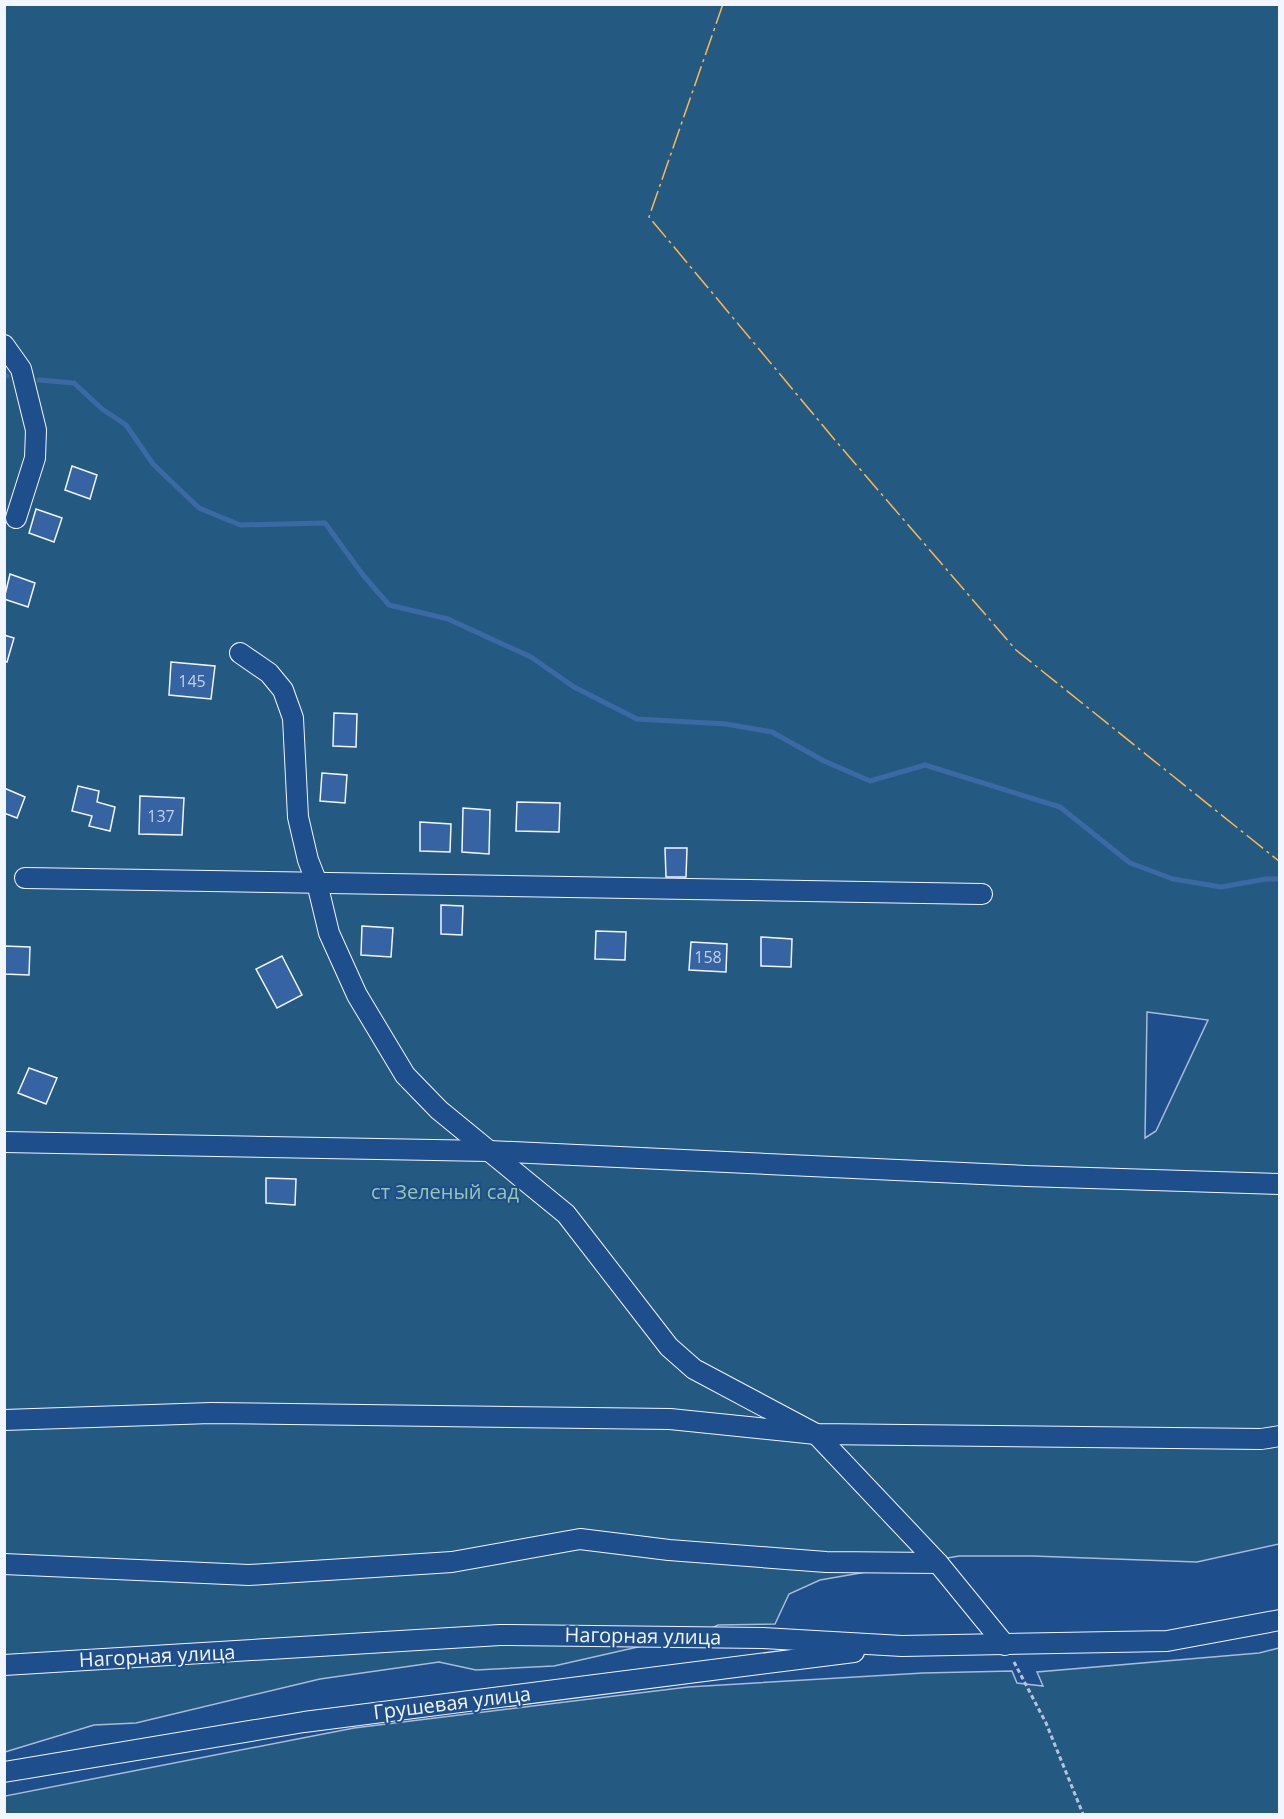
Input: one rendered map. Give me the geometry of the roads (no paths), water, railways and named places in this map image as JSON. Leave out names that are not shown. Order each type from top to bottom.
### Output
[{"type":"street","points":[[4,345],[21,369],[36,430],[35,458],[16,518]]},
{"type":"street","points":[[240,653],[269,673],[283,690],[293,718],[298,817],[329,933],[357,995],[405,1075],[439,1110],[567,1214],[669,1347],[694,1369],[816,1434],[938,1563],[1005,1645]]},
{"type":"street","points":[[25,878],[982,894]]},
{"type":"street","points":[[4,1142],[489,1151],[1026,1176],[1280,1184]]},
{"type":"street","points":[[4,1420],[212,1413],[670,1419],[816,1434],[1261,1439],[1280,1436]]},
{"type":"street","points":[[4,1564],[249,1575],[452,1562],[580,1539],[669,1550],[826,1562],[938,1563]]},
{"type":"street","name":"Нагорная улица","points":[[4,1665],[500,1635],[763,1638],[902,1646],[1167,1641],[1280,1620]]},
{"type":"street","name":"Грушевая улица","points":[[4,1772],[304,1722],[902,1646]]},
{"type":"waterway","points":[[39,380],[74,383],[102,409],[126,425],[153,464],[199,508],[240,525],[325,523],[363,575],[389,605],[448,619],[531,657],[574,687],[637,719],[726,724],[772,732],[824,761],[870,781],[925,765],[1060,807],[1130,863],[1173,879],[1221,887],[1266,879],[1280,879]]},
{"type":"park label","name":"ст Зеленый сад","points":[[445,1192]]}]
